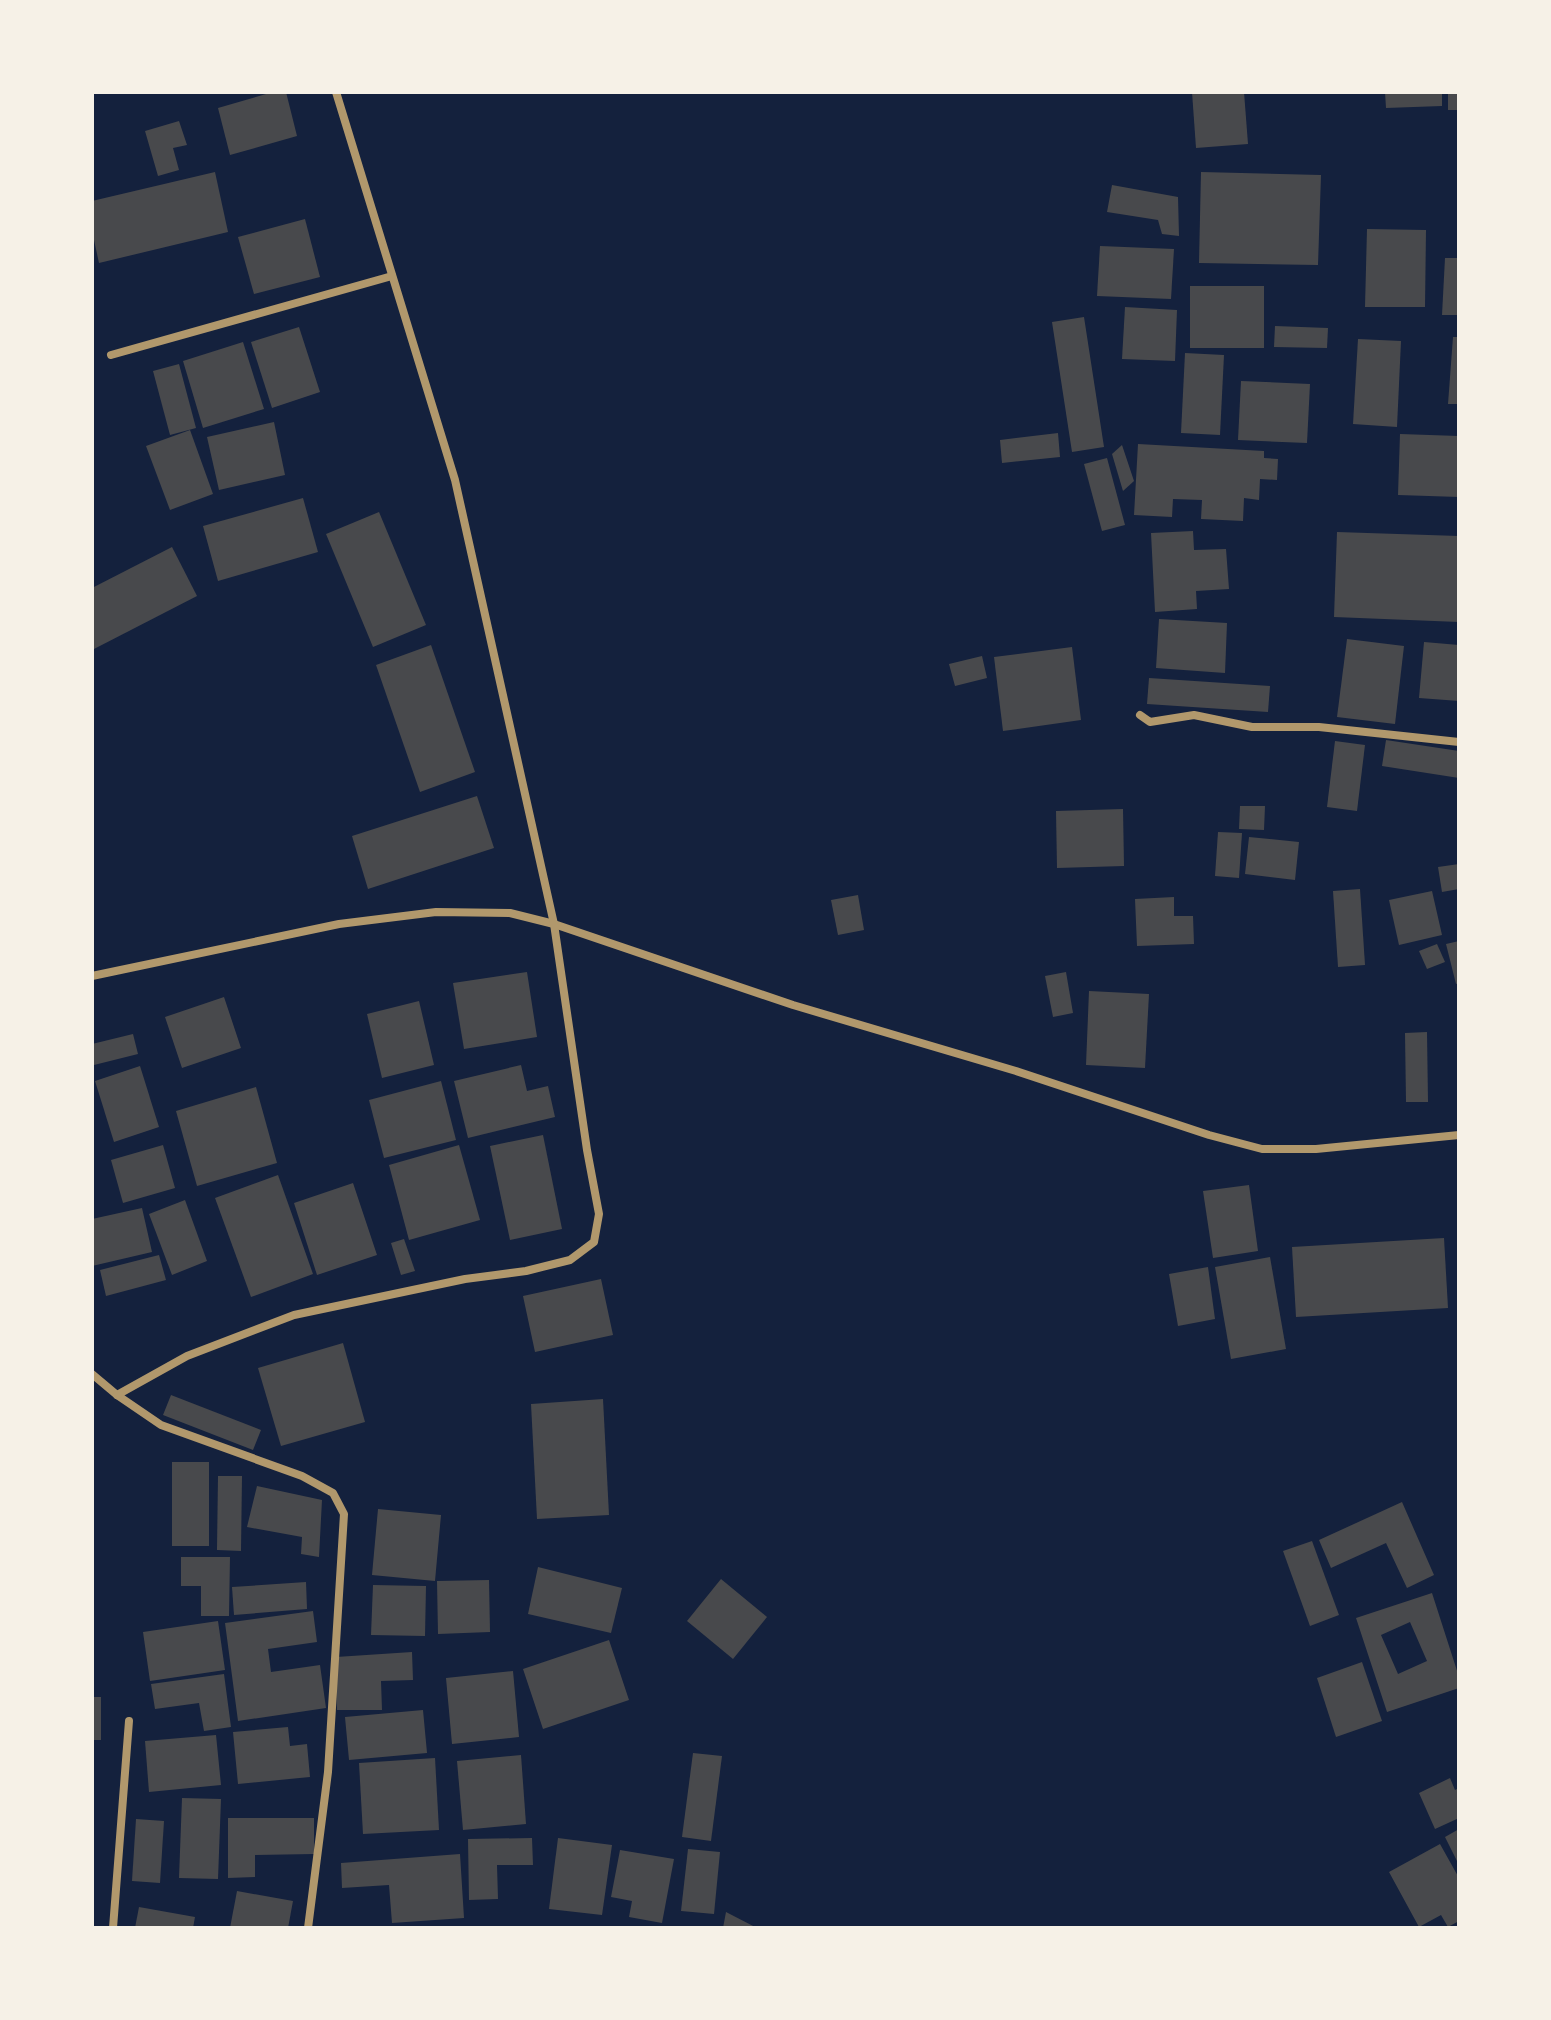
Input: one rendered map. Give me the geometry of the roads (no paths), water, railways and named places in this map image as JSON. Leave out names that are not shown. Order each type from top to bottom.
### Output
[{"type":"street","points":[[117,1395],[187,1356],[294,1315],[570,1260],[594,1242],[599,1214],[554,924],[455,480],[336,92]]},
{"type":"street","points":[[111,355],[392,276]]},
{"type":"street","points":[[1140,715],[1150,722],[1194,715],[1252,727],[1319,727],[1459,742]]},
{"type":"street","points":[[92,976],[339,924],[436,912],[510,913],[554,924],[793,1005],[1262,1149],[1316,1149],[1459,1135]]},
{"type":"street","points":[[92,1374],[161,1425],[302,1476],[333,1493],[344,1514],[328,1772],[308,1928]]},
{"type":"street","points":[[113,1928],[129,1721]]}]
